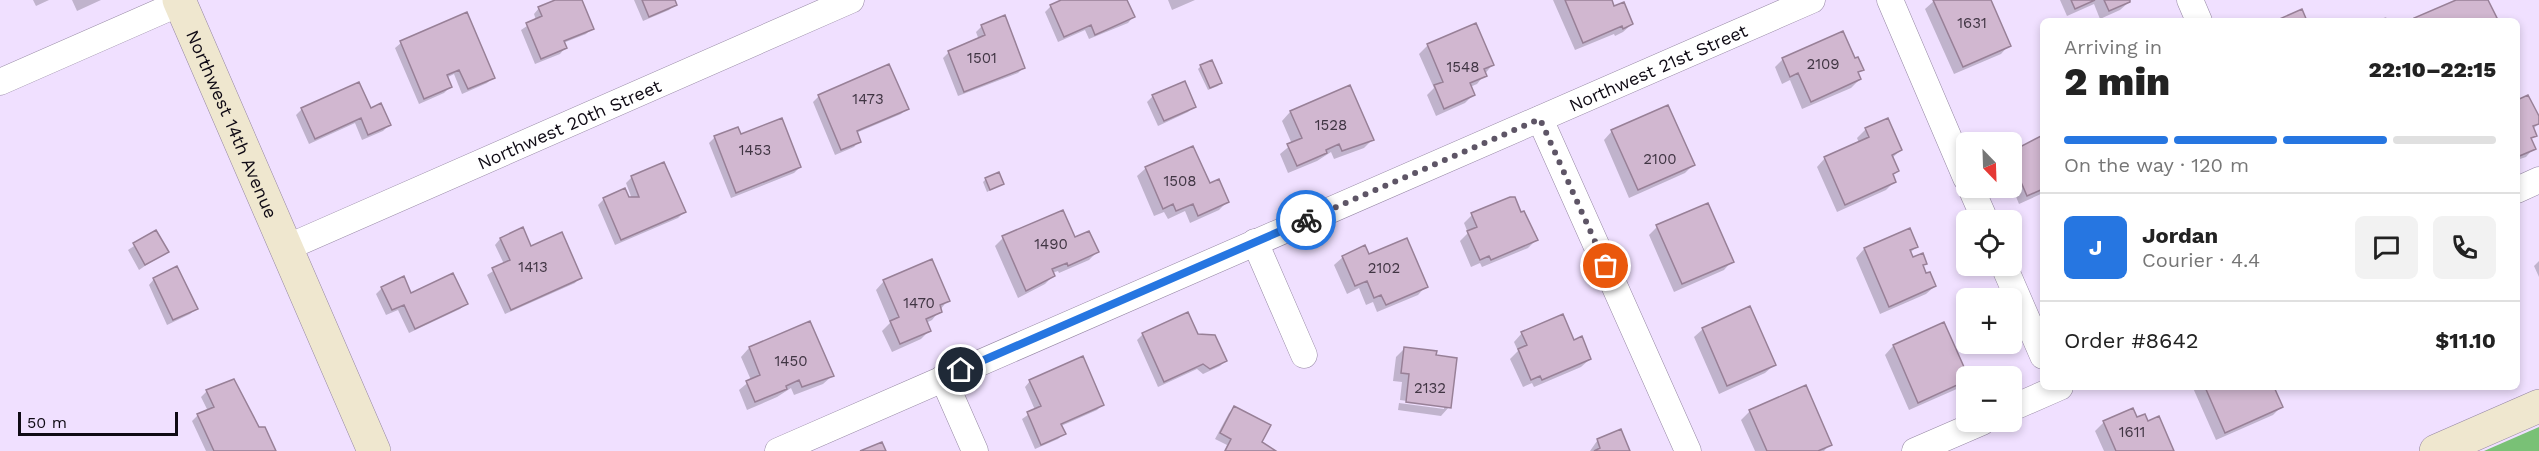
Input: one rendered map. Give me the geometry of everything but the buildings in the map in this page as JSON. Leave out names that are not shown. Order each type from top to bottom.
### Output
[{"type":"street","name":"Northwest 20th Street","points":[[286,248],[851,0]]},
{"type":"street","name":"Northwest 21st Street","points":[[778,451],[1812,0]]},
{"type":"street","points":[[1890,0],[1956,155]]},
{"type":"street","points":[[2190,0],[2198,18]]},
{"type":"street","name":"Northwest 14th Avenue","points":[[179,1],[374,451]]},
{"type":"street","points":[[0,82],[179,1]]},
{"type":"street","points":[[1540,119],[1688,451]]},
{"type":"street","points":[[2520,189],[2539,180]]},
{"type":"street","points":[[1255,242],[1304,355]]},
{"type":"street","points":[[2008,276],[2040,349]]},
{"type":"street","points":[[943,378],[975,451]]},
{"type":"street","points":[[2022,403],[2051,390]]},
{"type":"street","points":[[2436,451],[2539,406]]},
{"type":"street","points":[[1915,451],[1959,432]]},
{"type":"green space","points":[[2539,427],[2539,451],[2484,451]]},
{"type":"way so far","points":[[1306,220],[1540,119],[1606,266]]},
{"type":"route","points":[[961,370],[1306,220]]}]
